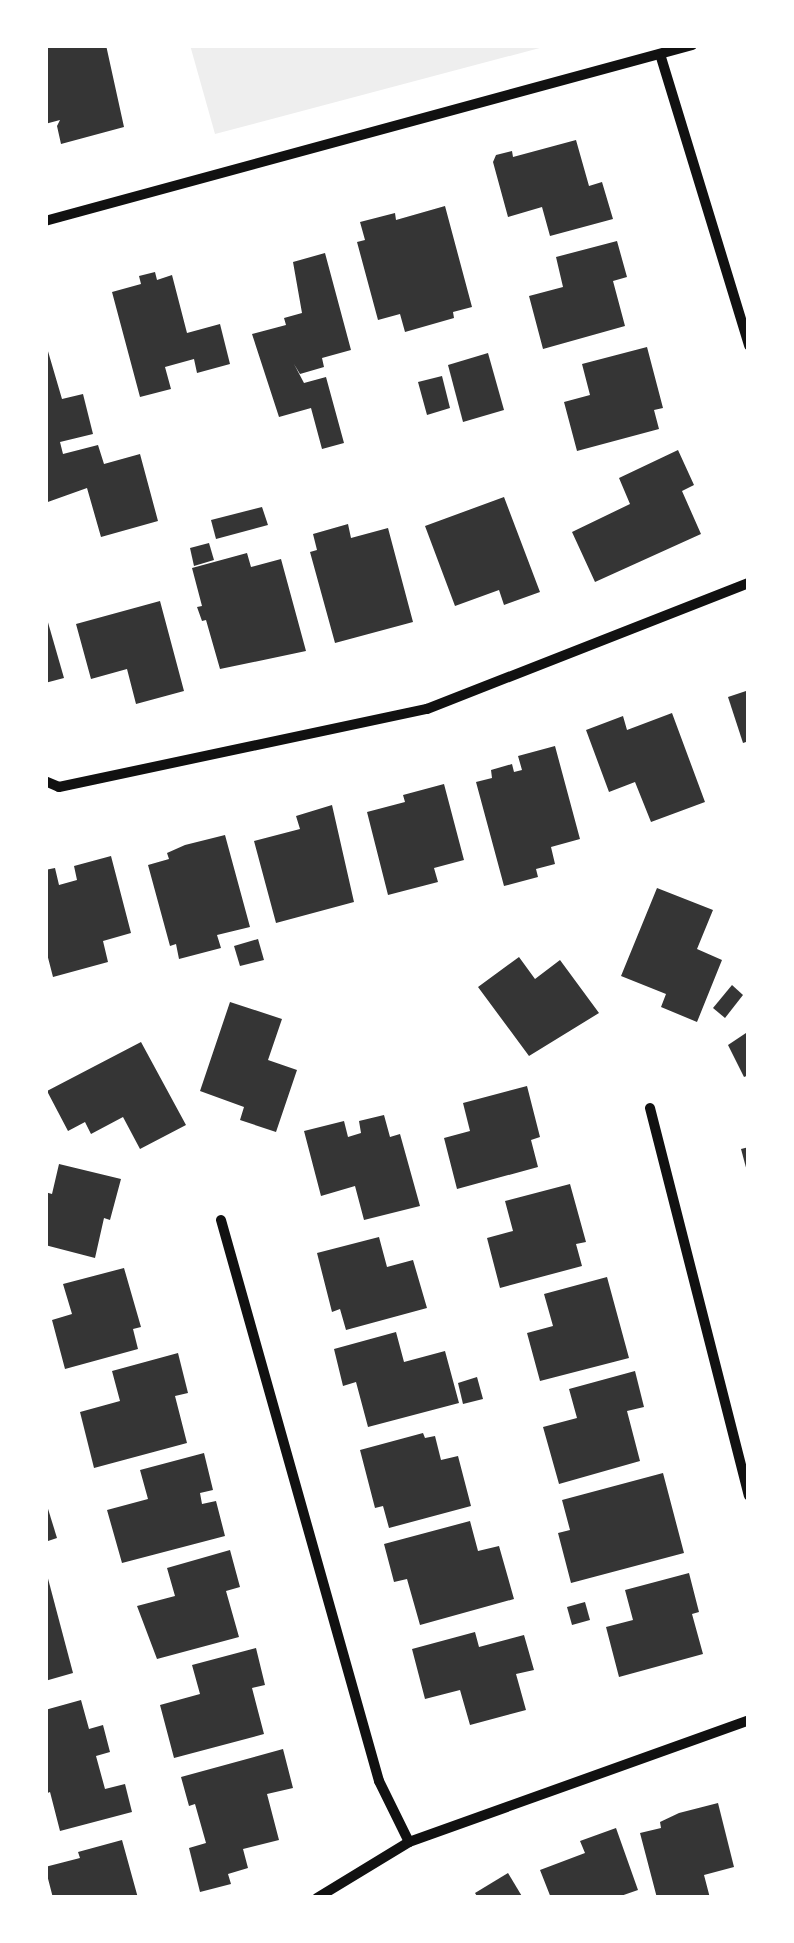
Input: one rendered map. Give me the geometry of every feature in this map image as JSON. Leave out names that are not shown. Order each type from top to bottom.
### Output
[{"type":"street","points":[[45,221],[692,45]]},
{"type":"street","points":[[660,54],[749,346]]},
{"type":"street","points":[[45,781],[59,788],[428,710],[749,583]]},
{"type":"street","points":[[650,1108],[749,1496]]},
{"type":"street","points":[[221,1220],[379,1782],[408,1842]]},
{"type":"street","points":[[317,1898],[408,1842],[749,1720]]},
{"type":"shaded area","points":[[190,45],[551,45],[215,134]]},
{"type":"building","points":[[45,45],[106,45],[124,127],[61,144],[57,126],[60,120],[45,124]]},
{"type":"building","points":[[576,140],[589,186],[602,182],[613,219],[550,236],[542,207],[508,217],[493,162],[496,155],[512,151],[513,157]]},
{"type":"building","points":[[445,206],[472,307],[453,312],[454,318],[405,332],[400,314],[378,320],[357,242],[365,240],[360,222],[395,213],[396,220]]},
{"type":"building","points":[[617,241],[627,277],[613,281],[625,326],[543,349],[529,296],[563,287],[556,257]]},
{"type":"building","points":[[325,253],[351,350],[322,358],[324,367],[300,374],[294,364],[304,383],[326,377],[344,443],[322,449],[311,408],[279,417],[252,334],[286,325],[284,318],[302,313],[293,262]]},
{"type":"building","points":[[155,272],[157,280],[172,275],[187,333],[220,324],[230,364],[197,373],[194,359],[165,367],[171,389],[140,397],[112,292],[141,284],[139,276]]},
{"type":"building","points":[[45,341],[62,399],[83,394],[93,434],[60,442],[63,454],[98,445],[104,464],[140,454],[158,521],[101,537],[87,488],[45,503]]},
{"type":"building","points":[[647,347],[663,408],[654,410],[659,429],[577,451],[564,402],[590,395],[582,364]]},
{"type":"building","points":[[488,353],[504,410],[463,422],[448,365]]},
{"type":"building","points":[[442,376],[450,408],[427,415],[418,382]]},
{"type":"building","points":[[678,450],[694,485],[682,491],[701,534],[595,582],[572,532],[630,504],[619,478]]},
{"type":"building","points":[[504,497],[540,592],[504,605],[499,590],[455,606],[425,526]]},
{"type":"building","points":[[262,507],[268,525],[216,539],[211,520]]},
{"type":"building","points":[[348,524],[351,538],[388,528],[413,622],[335,643],[310,552],[317,550],[313,534]]},
{"type":"building","points":[[209,543],[214,560],[194,566],[190,548]]},
{"type":"building","points":[[247,553],[251,567],[281,559],[306,651],[220,669],[206,620],[202,621],[197,607],[202,606],[192,568]]},
{"type":"building","points":[[160,601],[184,691],[136,704],[127,669],[91,679],[76,624]]},
{"type":"building","points":[[45,612],[64,678],[45,683]]},
{"type":"building","points":[[749,690],[749,741],[743,743],[728,697]]},
{"type":"building","points":[[672,713],[705,802],[651,822],[635,782],[609,792],[586,730],[623,716],[627,730]]},
{"type":"building","points":[[555,746],[580,839],[551,847],[555,864],[536,869],[538,877],[504,886],[476,782],[492,778],[491,770],[512,764],[514,772],[522,770],[518,756]]},
{"type":"building","points":[[444,784],[464,860],[434,868],[438,882],[388,895],[367,812],[405,802],[403,795]]},
{"type":"building","points":[[332,805],[354,902],[276,923],[254,841],[300,829],[296,816]]},
{"type":"building","points":[[225,835],[250,927],[217,935],[221,948],[179,959],[176,944],[170,946],[148,865],[169,859],[167,853],[185,845]]},
{"type":"building","points":[[111,856],[131,933],[103,941],[108,962],[53,977],[45,946],[45,870],[55,868],[59,885],[77,880],[74,866]]},
{"type":"building","points":[[657,888],[713,910],[697,949],[722,960],[697,1022],[661,1007],[666,994],[621,976]]},
{"type":"building","points":[[258,939],[264,960],[240,966],[234,946]]},
{"type":"building","points":[[519,957],[535,979],[560,960],[599,1013],[529,1056],[478,987]]},
{"type":"building","points":[[732,985],[743,995],[725,1018],[713,1008]]},
{"type":"building","points":[[230,1002],[282,1019],[268,1060],[297,1070],[276,1132],[240,1120],[244,1107],[200,1091]]},
{"type":"building","points":[[749,1031],[749,1075],[744,1077],[728,1045]]},
{"type":"building","points":[[141,1042],[186,1125],[140,1149],[123,1117],[91,1134],[85,1122],[68,1131],[47,1091]]},
{"type":"building","points":[[527,1086],[540,1137],[531,1140],[538,1167],[457,1189],[444,1138],[470,1131],[463,1103]]},
{"type":"building","points":[[384,1115],[390,1137],[400,1134],[420,1206],[364,1220],[355,1186],[321,1196],[304,1131],[344,1121],[348,1137],[361,1133],[359,1121]]},
{"type":"building","points":[[749,1147],[749,1174],[748,1175],[741,1149]]},
{"type":"building","points":[[59,1164],[121,1179],[110,1220],[104,1218],[95,1258],[45,1245],[45,1192],[52,1194]]},
{"type":"building","points":[[570,1184],[586,1242],[576,1244],[582,1266],[500,1288],[487,1238],[513,1231],[505,1201]]},
{"type":"building","points":[[379,1237],[387,1267],[413,1260],[427,1308],[346,1330],[340,1309],[332,1312],[317,1253]]},
{"type":"building","points":[[124,1268],[141,1327],[133,1329],[138,1349],[65,1369],[52,1320],[72,1314],[63,1284]]},
{"type":"building","points":[[607,1277],[629,1358],[540,1381],[527,1333],[553,1326],[544,1294]]},
{"type":"building","points":[[396,1332],[404,1362],[445,1351],[459,1403],[368,1427],[356,1382],[343,1386],[334,1349]]},
{"type":"building","points":[[178,1353],[188,1393],[175,1396],[187,1443],[94,1468],[80,1412],[120,1401],[112,1371]]},
{"type":"building","points":[[635,1371],[644,1407],[627,1411],[640,1461],[559,1484],[543,1427],[577,1418],[569,1389]]},
{"type":"building","points":[[477,1377],[483,1399],[463,1404],[458,1383]]},
{"type":"building","points":[[423,1433],[425,1438],[435,1436],[441,1460],[458,1456],[471,1506],[389,1528],[383,1506],[375,1508],[360,1450]]},
{"type":"building","points":[[204,1453],[213,1490],[200,1493],[202,1504],[216,1501],[225,1536],[122,1563],[107,1510],[148,1499],[140,1470]]},
{"type":"building","points":[[663,1473],[684,1553],[571,1583],[558,1533],[570,1530],[562,1500]]},
{"type":"building","points":[[45,1499],[57,1538],[45,1542]]},
{"type":"building","points":[[470,1521],[478,1551],[499,1546],[514,1599],[420,1625],[407,1579],[394,1582],[384,1544]]},
{"type":"building","points":[[230,1550],[240,1587],[226,1591],[239,1637],[157,1659],[137,1606],[175,1596],[167,1568]]},
{"type":"building","points":[[45,1572],[73,1673],[45,1681]]},
{"type":"building","points":[[689,1573],[699,1612],[692,1614],[703,1654],[619,1677],[606,1627],[633,1620],[625,1590]]},
{"type":"building","points":[[585,1602],[590,1620],[572,1625],[567,1607]]},
{"type":"building","points":[[475,1632],[479,1647],[524,1635],[534,1670],[516,1674],[526,1710],[470,1725],[460,1690],[425,1699],[412,1649]]},
{"type":"building","points":[[256,1648],[265,1685],[252,1688],[264,1734],[174,1758],[160,1705],[200,1694],[192,1665]]},
{"type":"building","points":[[81,1700],[89,1729],[103,1725],[110,1752],[96,1756],[105,1789],[125,1784],[132,1812],[60,1831],[50,1792],[45,1794],[45,1710]]},
{"type":"building","points":[[283,1749],[293,1788],[267,1794],[279,1840],[243,1849],[248,1868],[228,1874],[231,1884],[200,1892],[189,1848],[206,1843],[195,1804],[189,1806],[181,1777]]},
{"type":"building","points":[[718,1803],[734,1867],[704,1875],[710,1898],[657,1898],[640,1833],[661,1828],[660,1822],[679,1813]]},
{"type":"building","points":[[616,1828],[638,1890],[615,1898],[551,1898],[540,1870],[585,1853],[580,1841]]},
{"type":"building","points":[[122,1840],[138,1898],[53,1898],[45,1867],[80,1858],[78,1852]]},
{"type":"building","points":[[508,1873],[523,1898],[478,1898],[475,1893]]}]
